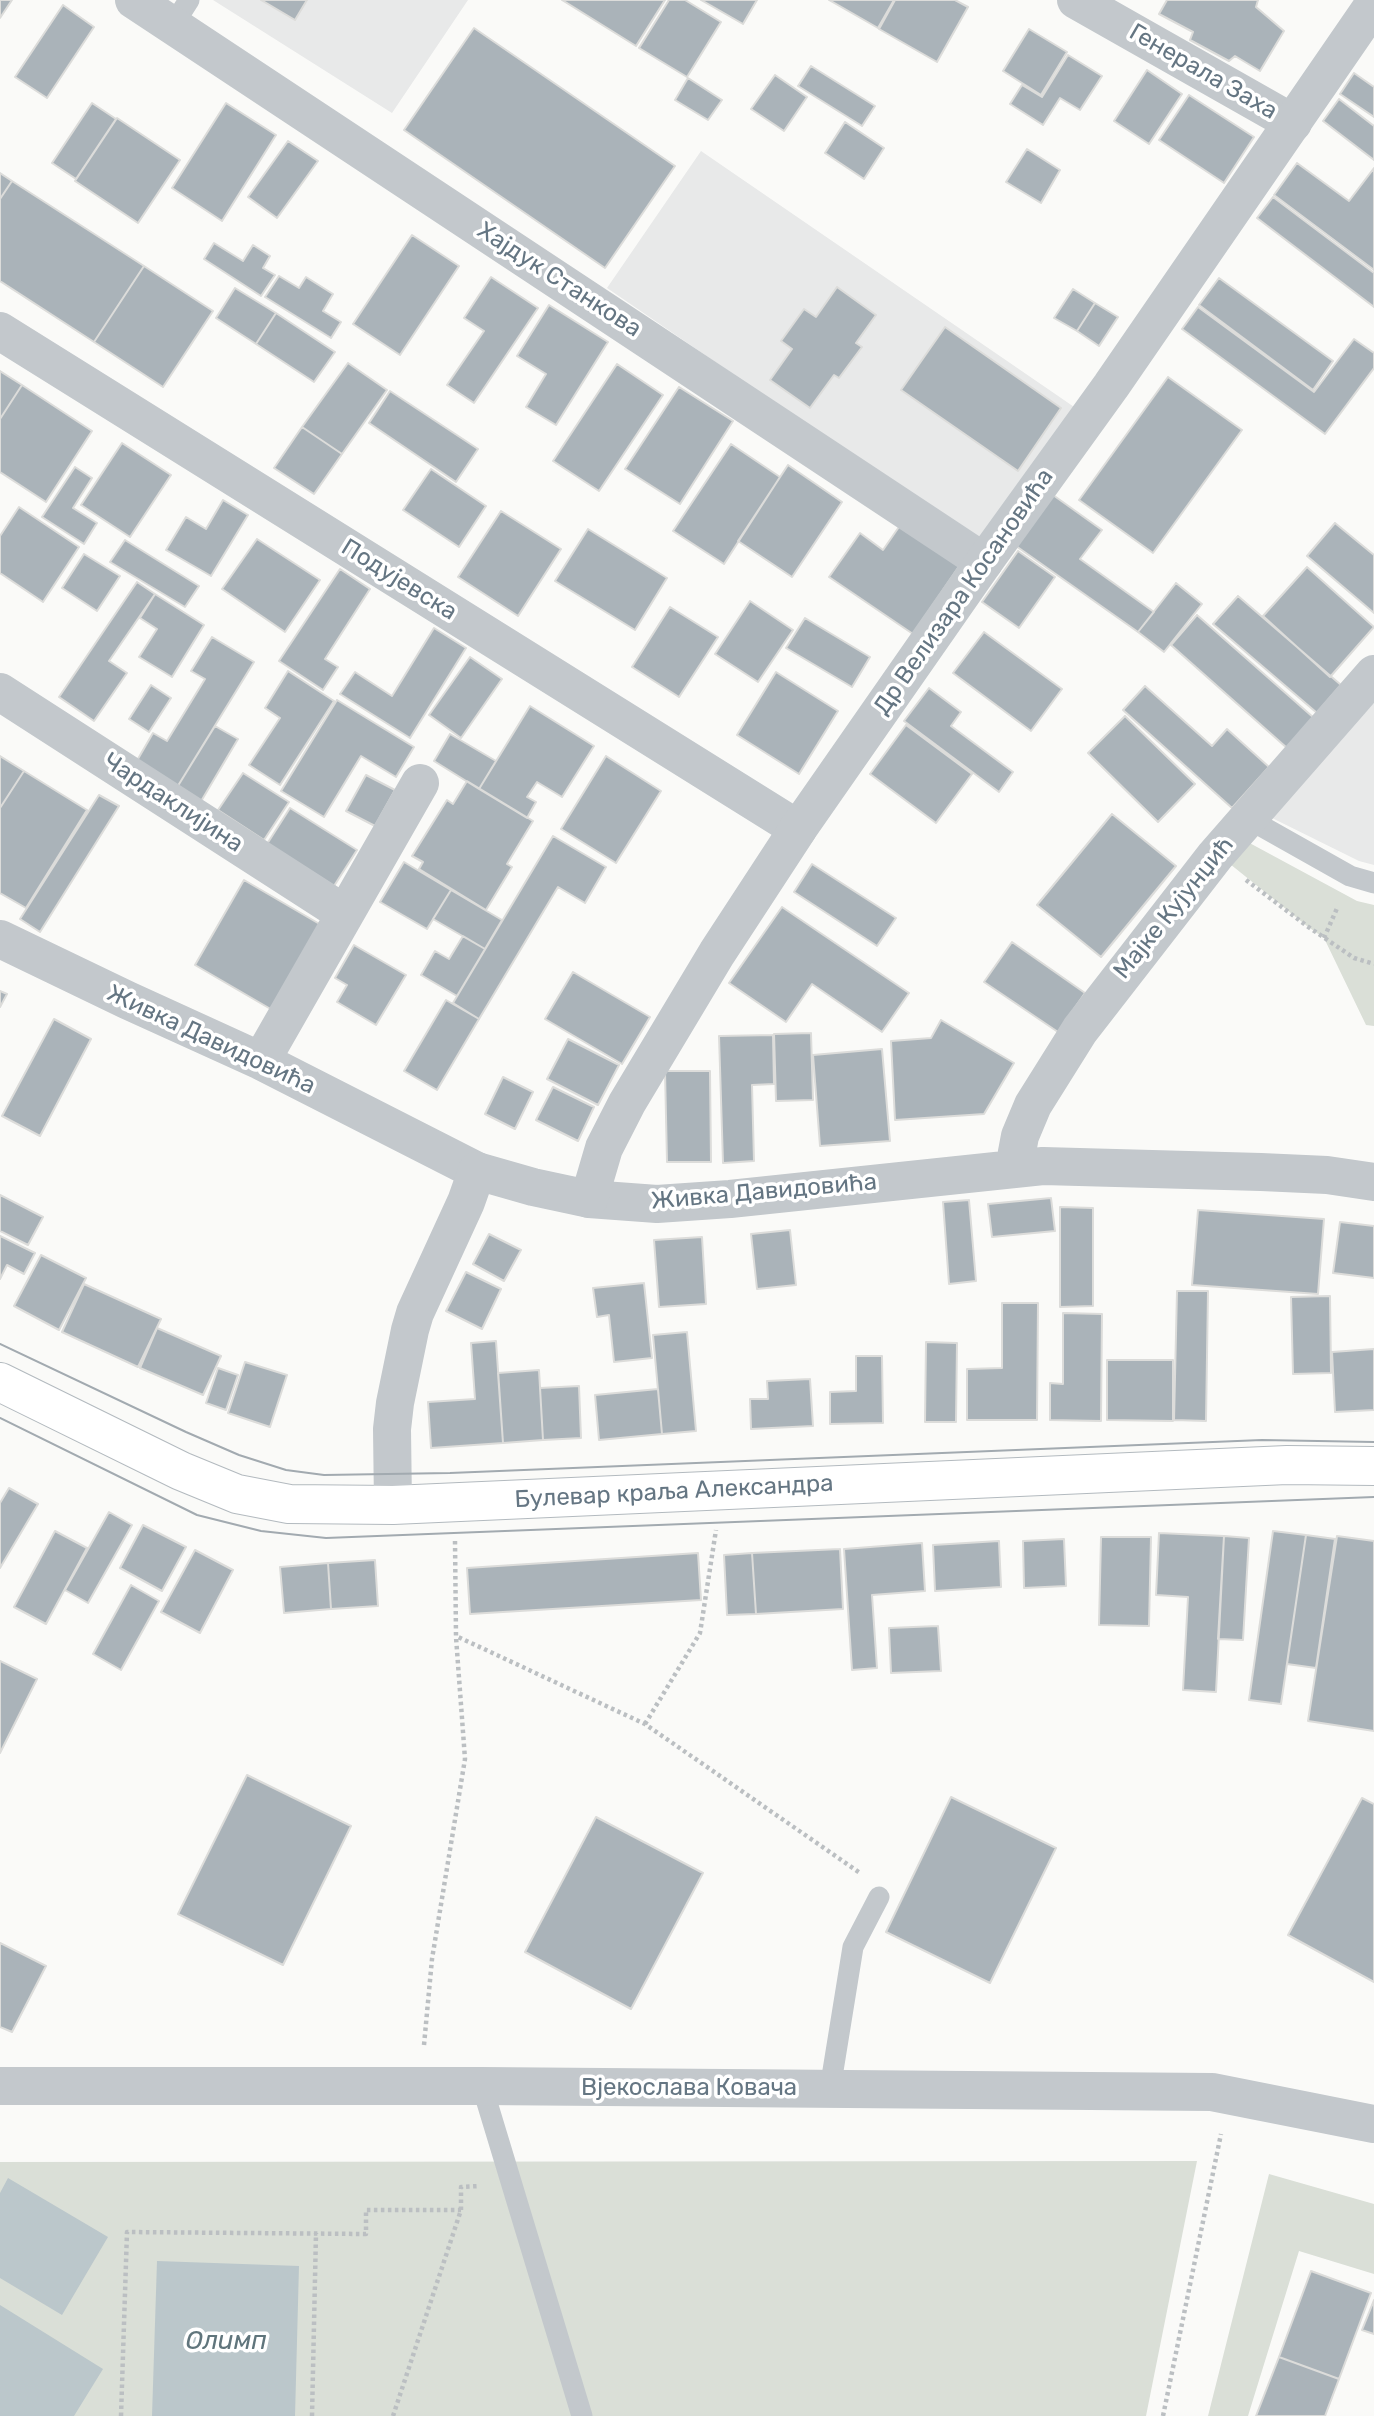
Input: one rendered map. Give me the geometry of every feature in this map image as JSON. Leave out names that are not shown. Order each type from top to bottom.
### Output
[{"type":"main road","name":"Булевар краља Александра","points":[[0,1382],[181,1471],[237,1494],[289,1504],[393,1505],[1287,1465],[1374,1466]]},
{"type":"street","name":"Хајдук Станкова","points":[[134,0],[181,13],[984,562]]},
{"type":"street","name":"Генерала Заха","points":[[1076,0],[1293,122]]},
{"type":"street","name":"Др Велизара Косановића","points":[[589,1199],[604,1148],[627,1103],[717,953],[798,829],[984,562],[1111,386],[1374,4]]},
{"type":"street","name":"Подујевска","points":[[0,331],[798,829]]},
{"type":"street","name":"Мајке Кујунџић","points":[[1014,1168],[1020,1136],[1033,1105],[1080,1030],[1247,817],[1374,674]]},
{"type":"street","name":"Чардаклијина","points":[[0,692],[345,914]]},
{"type":"street","points":[[261,1061],[420,783]]},
{"type":"street","name":"Живка Давидовића","points":[[0,939],[261,1061],[477,1171],[589,1199],[657,1204],[730,1199],[1014,1168],[1181,1169],[1327,1175],[1374,1182]]},
{"type":"street","points":[[393,1505],[392,1429],[410,1330],[477,1171]]},
{"type":"street","name":"Вјекослава Ковача","points":[[0,2086],[482,2086],[1212,2092],[1374,2124]]},
{"type":"lane","points":[[1247,817],[1350,876],[1374,883]]},
{"type":"lane","points":[[830,2089],[853,1947],[879,1897]]},
{"type":"lane","points":[[482,2086],[582,2416]]},
{"type":"path","points":[[1215,856],[1354,958],[1374,964]]},
{"type":"path","points":[[645,1724],[700,1633],[717,1522],[718,1490]]},
{"type":"path","points":[[421,2086],[432,1959],[465,1759],[456,1636],[453,1502]]},
{"type":"path","points":[[456,1636],[645,1724],[859,1871],[879,1897]]},
{"type":"path","points":[[1163,2416],[1222,2133]]},
{"type":"path","points":[[393,2416],[461,2210],[461,2187],[512,2184]]},
{"type":"path","points":[[121,2416],[127,2232],[366,2234],[366,2210],[461,2210]]},
{"type":"path","points":[[312,2416],[316,2233]]},
{"type":"shaded area","points":[[213,0],[468,0],[392,113]]},
{"type":"shaded area","points":[[701,151],[1080,411],[986,547],[607,288]]},
{"type":"shaded area","points":[[1374,703],[1374,865],[1359,861],[1268,816]]},
{"type":"shaded area","points":[[1244,840],[1357,901],[1374,905],[1374,1026],[1366,1025],[1324,938],[1230,864]]},
{"type":"shaded area","points":[[1197,2161],[1146,2416],[0,2416],[0,2162]]},
{"type":"shaded area","points":[[1269,2174],[1374,2204],[1374,2274],[1299,2251],[1248,2416],[1208,2416]]},
{"type":"water","points":[[8,2178],[108,2237],[62,2315],[0,2278],[0,2193]]},
{"type":"water","name":"Олимп","points":[[157,2261],[299,2266],[295,2416],[152,2416]]},
{"type":"water","points":[[0,2305],[103,2369],[74,2416],[0,2416]]},
{"type":"building","points":[[0,0],[12,0],[0,18]]},
{"type":"building","points":[[261,0],[307,0],[295,20]]},
{"type":"building","points":[[562,0],[665,0],[636,46]]},
{"type":"building","points":[[669,0],[685,0],[721,22],[687,77],[639,48]]},
{"type":"building","points":[[701,0],[757,0],[743,24]]},
{"type":"building","points":[[829,0],[894,0],[878,28]]},
{"type":"building","points":[[895,0],[955,0],[968,7],[937,62],[879,29]]},
{"type":"building","points":[[1167,0],[1258,0],[1256,7],[1284,31],[1260,71],[1235,56],[1229,61],[1190,40],[1193,32],[1159,14]]},
{"type":"building","points":[[63,5],[94,27],[47,98],[15,77]]},
{"type":"building","points":[[474,28],[675,166],[605,268],[404,130]]},
{"type":"building","points":[[1029,29],[1067,52],[1041,95],[1003,71]]},
{"type":"building","points":[[1068,55],[1102,76],[1080,110],[1060,98],[1043,125],[1010,104],[1022,85],[1042,97]]},
{"type":"building","points":[[811,66],[875,106],[862,126],[798,86]]},
{"type":"building","points":[[1147,70],[1182,94],[1149,144],[1114,121]]},
{"type":"building","points":[[1354,73],[1374,87],[1374,117],[1340,94]]},
{"type":"building","points":[[775,75],[807,97],[784,131],[751,109]]},
{"type":"building","points":[[688,78],[722,100],[708,120],[675,100]]},
{"type":"building","points":[[1189,95],[1254,137],[1224,183],[1159,140]]},
{"type":"building","points":[[1339,99],[1374,126],[1374,160],[1323,121]]},
{"type":"building","points":[[92,103],[116,119],[76,179],[52,163]]},
{"type":"building","points":[[226,103],[276,135],[222,221],[172,188]]},
{"type":"building","points":[[117,118],[180,160],[138,223],[75,181]]},
{"type":"building","points":[[845,122],[884,148],[864,179],[825,153]]},
{"type":"building","points":[[288,141],[318,161],[277,218],[248,197]]},
{"type":"building","points":[[1027,149],[1060,170],[1041,203],[1006,182]]},
{"type":"building","points":[[1297,163],[1349,201],[1374,168],[1374,270],[1274,195]]},
{"type":"building","points":[[0,173],[12,181],[0,199]]},
{"type":"building","points":[[12,181],[144,266],[94,342],[0,281],[0,199]]},
{"type":"building","points":[[1273,197],[1374,273],[1374,307],[1257,218]]},
{"type":"building","points":[[412,235],[459,266],[400,355],[353,324]]},
{"type":"building","points":[[214,243],[243,261],[253,245],[270,256],[263,268],[275,275],[261,296],[204,259]]},
{"type":"building","points":[[144,266],[213,311],[163,387],[94,342]]},
{"type":"building","points":[[279,276],[299,288],[306,277],[333,294],[323,311],[341,322],[331,338],[265,297]]},
{"type":"building","points":[[491,277],[538,308],[474,403],[447,385],[484,331],[464,318]]},
{"type":"building","points":[[1219,278],[1333,361],[1313,390],[1199,305]]},
{"type":"building","points":[[837,287],[876,315],[856,343],[862,347],[839,378],[834,375],[810,408],[770,380],[792,349],[781,341],[804,309],[816,317]]},
{"type":"building","points":[[235,288],[276,313],[256,344],[216,318]]},
{"type":"building","points":[[1073,289],[1095,303],[1077,331],[1054,318]]},
{"type":"building","points":[[1095,303],[1118,317],[1099,346],[1077,331]]},
{"type":"building","points":[[549,305],[608,342],[556,425],[526,407],[546,374],[517,356]]},
{"type":"building","points":[[1198,307],[1314,392],[1354,339],[1374,353],[1374,368],[1325,434],[1182,329]]},
{"type":"building","points":[[276,313],[335,352],[314,382],[256,344]]},
{"type":"building","points":[[945,327],[1061,408],[1018,471],[901,390]]},
{"type":"building","points":[[348,363],[387,390],[342,454],[302,427]]},
{"type":"building","points":[[617,364],[663,395],[599,491],[553,461]]},
{"type":"building","points":[[0,371],[22,385],[0,419]]},
{"type":"building","points":[[1168,377],[1242,430],[1153,553],[1079,500]]},
{"type":"building","points":[[22,385],[92,431],[46,502],[0,472],[0,419]]},
{"type":"building","points":[[679,387],[733,421],[680,504],[625,469]]},
{"type":"building","points":[[390,391],[478,449],[456,482],[369,423]]},
{"type":"building","points":[[302,427],[342,454],[314,494],[274,468]]},
{"type":"building","points":[[122,443],[171,475],[130,537],[81,505]]},
{"type":"building","points":[[731,444],[780,477],[724,564],[673,531]]},
{"type":"building","points":[[788,465],[842,502],[792,577],[738,541]]},
{"type":"building","points":[[75,467],[92,478],[73,508],[97,523],[84,544],[42,517]]},
{"type":"building","points":[[431,469],[486,506],[459,547],[403,510]]},
{"type":"building","points":[[1053,495],[1102,530],[1080,559],[1154,612],[1138,632],[1016,546]]},
{"type":"building","points":[[223,500],[248,515],[211,576],[166,550],[186,517],[206,529]]},
{"type":"building","points":[[19,507],[79,547],[43,602],[0,573],[0,536]]},
{"type":"building","points":[[501,511],[561,549],[518,616],[458,577]]},
{"type":"building","points":[[1335,523],[1374,555],[1374,613],[1307,556]]},
{"type":"building","points":[[901,524],[960,565],[913,634],[829,577],[860,533],[883,550]]},
{"type":"building","points":[[588,529],[667,578],[635,630],[555,581]]},
{"type":"building","points":[[257,539],[320,580],[285,632],[222,589]]},
{"type":"building","points":[[125,540],[199,586],[185,607],[110,562]]},
{"type":"building","points":[[1018,551],[1055,577],[1019,628],[982,602]]},
{"type":"building","points":[[84,554],[120,576],[97,611],[62,588]]},
{"type":"building","points":[[1307,567],[1374,627],[1330,677],[1263,616]]},
{"type":"building","points":[[340,569],[370,589],[325,659],[338,667],[323,690],[279,661]]},
{"type":"building","points":[[137,582],[155,594],[109,661],[127,673],[94,721],[59,697]]},
{"type":"building","points":[[1176,583],[1202,604],[1164,652],[1138,632]]},
{"type":"building","points":[[155,594],[204,625],[172,677],[139,657],[157,629],[140,618]]},
{"type":"building","points":[[1238,596],[1341,685],[1317,713],[1213,624]]},
{"type":"building","points":[[750,601],[793,630],[758,682],[715,654]]},
{"type":"building","points":[[670,607],[718,637],[679,697],[632,667]]},
{"type":"building","points":[[1197,615],[1314,718],[1287,748],[1171,645]]},
{"type":"building","points":[[805,618],[870,657],[852,687],[786,648]]},
{"type":"building","points":[[434,628],[466,648],[410,738],[340,694],[355,672],[392,696]]},
{"type":"building","points":[[984,632],[1062,689],[1031,731],[953,673]]},
{"type":"building","points":[[212,637],[254,662],[176,789],[135,764],[153,733],[167,741],[205,679],[191,671]]},
{"type":"building","points":[[470,657],[502,679],[461,738],[429,715]]},
{"type":"building","points":[[288,671],[334,701],[280,785],[249,765],[280,718],[265,708]]},
{"type":"building","points":[[776,672],[838,711],[799,774],[737,735]]},
{"type":"building","points":[[151,685],[171,698],[149,732],[129,719]]},
{"type":"building","points":[[1145,686],[1212,746],[1227,729],[1269,767],[1232,808],[1123,710]]},
{"type":"building","points":[[929,688],[961,712],[951,726],[1013,772],[999,792],[904,721]]},
{"type":"building","points":[[337,700],[414,747],[396,777],[361,756],[324,817],[281,791]]},
{"type":"building","points":[[530,706],[594,746],[562,797],[537,782],[527,797],[536,802],[527,818],[479,789]]},
{"type":"building","points":[[1125,716],[1195,784],[1158,822],[1088,753]]},
{"type":"building","points":[[906,725],[972,774],[936,823],[870,774]]},
{"type":"building","points":[[215,726],[238,739],[200,803],[176,789]]},
{"type":"building","points":[[450,734],[496,761],[479,789],[434,761]]},
{"type":"building","points":[[0,756],[24,771],[0,808]]},
{"type":"building","points":[[606,756],[661,791],[616,863],[561,829]]},
{"type":"building","points":[[24,771],[87,810],[26,908],[0,893],[0,808]]},
{"type":"building","points":[[243,773],[289,802],[264,840],[218,810]]},
{"type":"building","points":[[366,775],[395,790],[375,826],[346,811]]},
{"type":"building","points":[[467,781],[533,821],[507,864],[512,867],[486,910],[419,869],[423,862],[412,856],[447,800],[453,804]]},
{"type":"building","points":[[99,795],[119,806],[40,932],[20,919]]},
{"type":"building","points":[[290,808],[357,850],[334,886],[267,844]]},
{"type":"building","points":[[1112,814],[1176,866],[1101,957],[1037,905]]},
{"type":"building","points":[[553,836],[606,867],[585,903],[558,887],[479,1019],[453,1003]]},
{"type":"building","points":[[404,862],[451,890],[427,929],[380,902]]},
{"type":"building","points":[[812,864],[896,918],[877,946],[794,892]]},
{"type":"building","points":[[244,880],[323,926],[274,1011],[195,965]]},
{"type":"building","points":[[451,890],[502,920],[485,949],[433,919]]},
{"type":"building","points":[[782,907],[909,993],[882,1032],[812,984],[786,1022],[729,983]]},
{"type":"building","points":[[463,936],[485,949],[457,996],[421,975],[435,951],[449,959]]},
{"type":"building","points":[[1012,942],[1085,993],[1058,1032],[984,982]]},
{"type":"building","points":[[354,945],[406,975],[376,1025],[337,1002],[347,985],[335,978]]},
{"type":"building","points":[[573,972],[650,1017],[622,1064],[545,1019]]},
{"type":"building","points":[[0,991],[7,994],[0,1007]]},
{"type":"building","points":[[446,1000],[479,1019],[437,1090],[404,1071]]},
{"type":"building","points":[[54,1019],[91,1039],[40,1136],[2,1116]]},
{"type":"building","points":[[941,1020],[1014,1063],[984,1114],[895,1120],[891,1041],[931,1038]]},
{"type":"building","points":[[811,1033],[813,1100],[776,1101],[774,1034]]},
{"type":"building","points":[[773,1035],[774,1084],[752,1085],[754,1161],[723,1163],[719,1036]]},
{"type":"building","points":[[568,1039],[619,1065],[598,1105],[547,1079]]},
{"type":"building","points":[[882,1049],[890,1141],[820,1146],[813,1055]]},
{"type":"building","points":[[665,1071],[710,1071],[711,1162],[667,1162]]},
{"type":"building","points":[[503,1077],[533,1092],[515,1129],[485,1114]]},
{"type":"building","points":[[553,1087],[594,1107],[578,1141],[536,1120]]},
{"type":"building","points":[[0,1195],[43,1217],[28,1245],[0,1231]]},
{"type":"building","points":[[1051,1198],[1055,1231],[992,1237],[988,1204]]},
{"type":"building","points":[[969,1200],[976,1281],[949,1284],[943,1202]]},
{"type":"building","points":[[1060,1207],[1093,1208],[1093,1306],[1060,1307]]},
{"type":"building","points":[[1198,1210],[1324,1219],[1318,1294],[1192,1285]]},
{"type":"building","points":[[1340,1222],[1374,1226],[1374,1278],[1333,1273]]},
{"type":"building","points":[[790,1230],[796,1285],[757,1289],[751,1234]]},
{"type":"building","points":[[489,1234],[521,1250],[504,1281],[473,1264]]},
{"type":"building","points":[[0,1236],[35,1253],[24,1274],[7,1265],[0,1279]]},
{"type":"building","points":[[702,1237],[706,1304],[659,1307],[654,1240]]},
{"type":"building","points":[[41,1255],[86,1278],[59,1330],[14,1306]]},
{"type":"building","points":[[466,1272],[501,1289],[482,1329],[446,1311]]},
{"type":"building","points":[[644,1283],[652,1358],[614,1362],[609,1315],[597,1317],[593,1288]]},
{"type":"building","points":[[84,1284],[161,1319],[138,1367],[62,1332]]},
{"type":"building","points":[[1177,1291],[1208,1291],[1206,1421],[1174,1420]]},
{"type":"building","points":[[1330,1296],[1331,1373],[1293,1374],[1291,1297]]},
{"type":"building","points":[[1002,1303],[1038,1303],[1037,1420],[967,1420],[967,1369],[1002,1368]]},
{"type":"building","points":[[1063,1313],[1102,1314],[1101,1421],[1050,1420],[1050,1383],[1063,1384]]},
{"type":"building","points":[[157,1328],[221,1356],[203,1395],[140,1368]]},
{"type":"building","points":[[687,1332],[696,1431],[662,1434],[653,1335]]},
{"type":"building","points":[[496,1341],[503,1443],[431,1448],[428,1402],[475,1399],[471,1343]]},
{"type":"building","points":[[926,1342],[957,1343],[956,1422],[925,1422]]},
{"type":"building","points":[[1374,1349],[1374,1410],[1335,1412],[1332,1352]]},
{"type":"building","points":[[856,1356],[882,1356],[883,1423],[830,1424],[830,1392],[856,1391]]},
{"type":"building","points":[[1107,1360],[1173,1360],[1173,1421],[1107,1420]]},
{"type":"building","points":[[245,1362],[287,1375],[270,1427],[228,1413]]},
{"type":"building","points":[[218,1368],[238,1375],[226,1410],[206,1403]]},
{"type":"building","points":[[539,1370],[543,1440],[503,1443],[498,1373]]},
{"type":"building","points":[[810,1379],[813,1426],[751,1429],[750,1399],[768,1399],[767,1381]]},
{"type":"building","points":[[579,1386],[581,1438],[543,1440],[540,1388]]},
{"type":"building","points":[[658,1389],[662,1434],[599,1440],[595,1395]]},
{"type":"building","points":[[9,1488],[38,1504],[0,1568],[0,1503]]},
{"type":"building","points":[[109,1512],[132,1525],[88,1603],[65,1590]]},
{"type":"building","points":[[143,1525],[186,1547],[162,1591],[120,1568]]},
{"type":"building","points":[[55,1531],[87,1548],[46,1624],[14,1607]]},
{"type":"building","points":[[1273,1531],[1306,1535],[1281,1704],[1249,1700]]},
{"type":"building","points":[[1159,1533],[1224,1536],[1216,1692],[1183,1690],[1188,1597],[1156,1595]]},
{"type":"building","points":[[1306,1535],[1335,1539],[1316,1668],[1287,1664]]},
{"type":"building","points":[[1224,1536],[1249,1538],[1243,1640],[1218,1639]]},
{"type":"building","points":[[1337,1536],[1374,1541],[1374,1731],[1308,1721]]},
{"type":"building","points":[[1101,1537],[1151,1537],[1149,1626],[1099,1625]]},
{"type":"building","points":[[1064,1539],[1066,1586],[1024,1588],[1023,1541]]},
{"type":"building","points":[[999,1541],[1001,1587],[935,1591],[933,1545]]},
{"type":"building","points":[[922,1543],[925,1591],[872,1595],[877,1668],[852,1670],[844,1549]]},
{"type":"building","points":[[840,1549],[843,1609],[756,1614],[752,1553]]},
{"type":"building","points":[[195,1550],[233,1570],[200,1633],[161,1612]]},
{"type":"building","points":[[698,1553],[701,1600],[470,1614],[467,1568]]},
{"type":"building","points":[[752,1553],[756,1614],[727,1615],[724,1555]]},
{"type":"building","points":[[375,1560],[378,1606],[331,1609],[328,1563]]},
{"type":"building","points":[[328,1563],[331,1609],[284,1613],[280,1567]]},
{"type":"building","points":[[131,1585],[159,1601],[121,1670],[93,1654]]},
{"type":"building","points":[[938,1626],[941,1671],[891,1673],[889,1628]]},
{"type":"building","points":[[0,1661],[37,1679],[0,1753]]},
{"type":"building","points":[[247,1775],[351,1826],[283,1965],[178,1914]]},
{"type":"building","points":[[951,1797],[1056,1848],[990,1983],[886,1932]]},
{"type":"building","points":[[1362,1798],[1374,1804],[1374,1982],[1288,1935]]},
{"type":"building","points":[[596,1817],[703,1873],[631,2009],[525,1952]]},
{"type":"building","points":[[0,1943],[46,1966],[12,2032],[0,2027]]},
{"type":"building","points":[[1311,2271],[1371,2293],[1339,2379],[1279,2357]]},
{"type":"building","points":[[1374,2300],[1374,2334],[1362,2330]]},
{"type":"building","points":[[1279,2357],[1339,2379],[1325,2416],[1256,2416]]},
{"type":"tram line","points":[[0,1344],[239,1455],[286,1470],[324,1475],[450,1473],[1262,1440],[1374,1442]]},
{"type":"tram line","points":[[0,1418],[197,1515],[261,1531],[326,1538],[1374,1497]]}]
